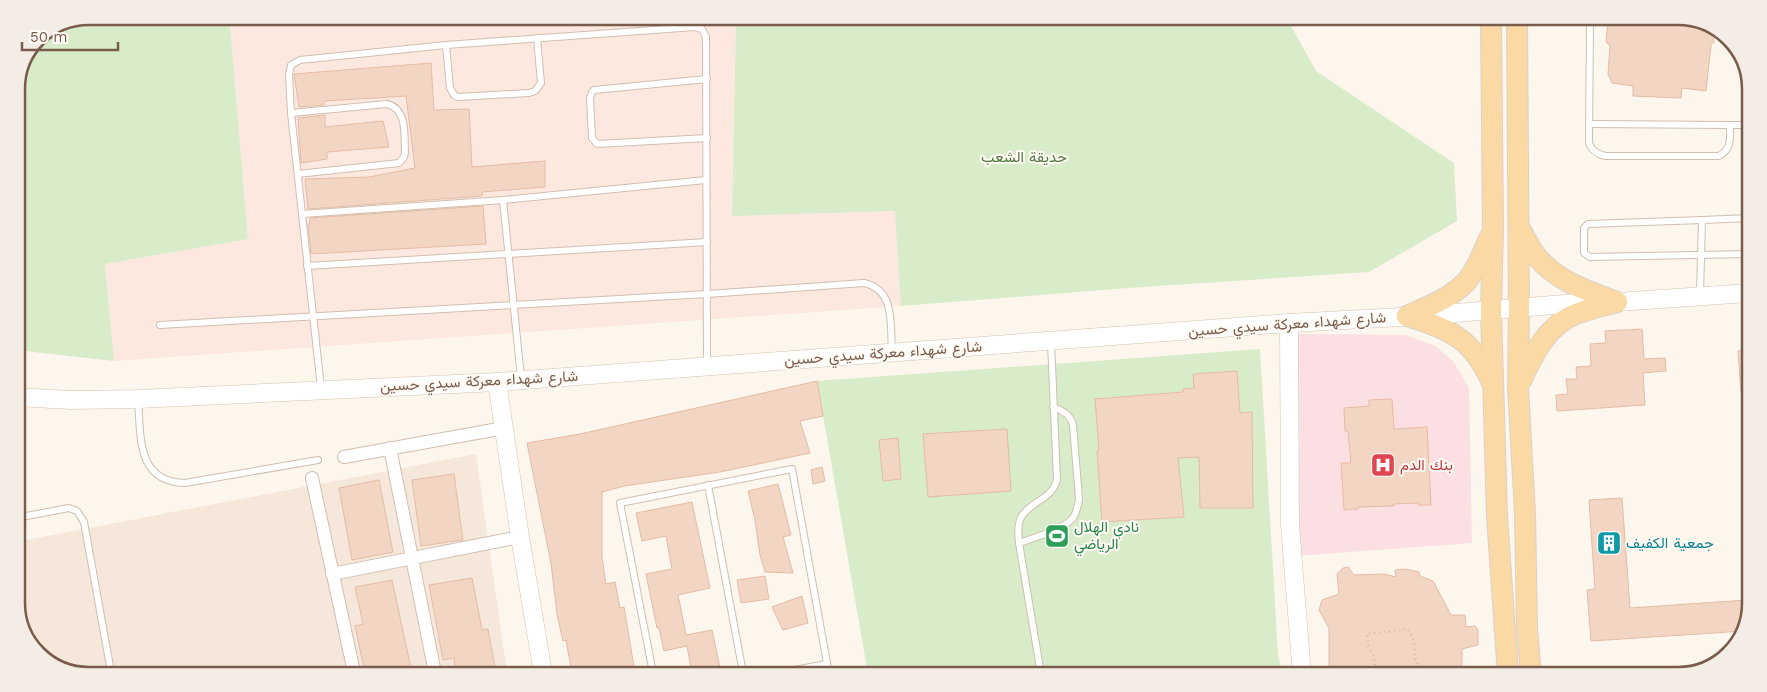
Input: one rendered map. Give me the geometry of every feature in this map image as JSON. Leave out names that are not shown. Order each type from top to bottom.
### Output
[{"type":"main road","points":[[1491,25],[1493,228],[1491,310],[1497,516],[1507,667]]},
{"type":"main road","points":[[1517,25],[1518,388],[1525,513],[1527,629],[1530,667]]},
{"type":"main road","points":[[1519,227],[1536,256],[1552,272],[1566,282],[1617,302]]},
{"type":"main road","points":[[1407,316],[1444,298],[1465,282],[1480,258],[1493,228]]},
{"type":"main road","name":"شارع شهداء معركة سيدي حسين","points":[[25,397],[71,400],[138,398],[497,382],[1289,323],[1601,301],[1617,302],[1742,293]]},
{"type":"main road","points":[[1518,388],[1536,350],[1546,336],[1560,323],[1574,314],[1617,302]]},
{"type":"main road","points":[[1407,316],[1438,325],[1456,335],[1484,365],[1494,388]]},
{"type":"main road","points":[[1289,323],[1290,525],[1301,667]]},
{"type":"main road","points":[[497,382],[542,667]]},
{"type":"street","points":[[344,457],[504,428]]},
{"type":"street","points":[[390,448],[434,667]]},
{"type":"street","points":[[312,478],[353,667]]},
{"type":"street","points":[[332,574],[520,536]]},
{"type":"lane","points":[[1590,25],[1589,144],[1597,154],[1614,156],[1719,156],[1726,152],[1729,143],[1730,125]]},
{"type":"lane","points":[[321,389],[291,113],[289,70],[291,65],[296,61],[446,45],[695,26],[702,29],[706,37],[707,366]]},
{"type":"lane","points":[[446,45],[450,88],[454,95],[458,97],[529,94],[535,91],[541,83],[537,38]]},
{"type":"lane","points":[[706,79],[594,90],[590,98],[592,138],[597,144],[707,138]]},
{"type":"lane","points":[[291,113],[387,104],[396,107],[402,116],[405,154],[399,163],[298,174]]},
{"type":"lane","points":[[1589,124],[1742,125]]},
{"type":"lane","points":[[302,214],[504,200],[706,180]]},
{"type":"lane","points":[[504,200],[521,380]]},
{"type":"lane","points":[[1742,218],[1592,223],[1584,228],[1584,253],[1590,257],[1742,254]]},
{"type":"lane","points":[[1700,296],[1702,220]]},
{"type":"lane","points":[[308,266],[707,242]]},
{"type":"lane","points":[[160,325],[707,294],[864,283],[880,290],[888,303],[892,353]]},
{"type":"lane","points":[[1039,667],[1018,543],[1019,525],[1024,512],[1055,487],[1057,471],[1051,341]]},
{"type":"lane","points":[[138,398],[143,456],[153,471],[168,480],[185,483],[318,460]]},
{"type":"lane","points":[[1018,543],[1064,525],[1077,510],[1078,499],[1073,425],[1071,417],[1053,407]]},
{"type":"lane","points":[[652,667],[620,503],[792,468],[828,667]]},
{"type":"lane","points":[[708,485],[742,667]]},
{"type":"lane","points":[[25,516],[69,508],[80,514],[84,522],[110,667]]},
{"type":"lane","points":[[810,667],[827,664]]},
{"type":"path","points":[[1375,667],[1373,655],[1368,645],[1367,634],[1408,629],[1413,637],[1416,650],[1415,660],[1420,667]]},
{"type":"shaded area","points":[[230,25],[736,25],[732,215],[896,211],[901,306],[114,361],[105,264],[248,239]]},
{"type":"shaded area","name":"بنك الدم","points":[[1292,334],[1405,335],[1435,346],[1453,361],[1469,388],[1472,543],[1297,556]]},
{"type":"shaded area","points":[[476,454],[506,667],[89,667],[69,664],[50,654],[38,642],[30,627],[25,607],[25,540]]},
{"type":"green space","points":[[230,25],[248,239],[105,264],[114,361],[25,351],[25,89],[30,65],[44,44],[65,30],[77,26]]},
{"type":"green space","name":"حديقة الشعب","points":[[736,25],[1290,25],[1316,71],[1454,163],[1457,221],[1369,272],[1128,288],[901,306],[895,211],[732,216]]},
{"type":"green space","name":"نادي الهلال الرياضي","points":[[1260,349],[1278,655],[1281,667],[867,667],[817,381]]},
{"type":"building","points":[[1608,25],[1678,25],[1698,28],[1713,36],[1706,91],[1682,88],[1681,98],[1633,96],[1633,86],[1612,83],[1608,74],[1610,46],[1606,42]]},
{"type":"building","points":[[431,63],[434,110],[469,109],[472,167],[545,161],[545,187],[482,192],[482,196],[308,209],[305,179],[369,177],[415,168],[406,96],[324,101],[324,105],[299,107],[294,74]]},
{"type":"building","points":[[325,115],[325,127],[383,121],[389,147],[327,152],[327,159],[301,163],[298,118]]},
{"type":"building","points":[[483,206],[486,244],[311,254],[308,224],[310,224],[310,218]]},
{"type":"building","points":[[1642,329],[1644,359],[1665,358],[1666,371],[1643,373],[1645,405],[1557,411],[1556,395],[1568,394],[1566,379],[1577,379],[1576,367],[1591,366],[1590,344],[1606,343],[1605,331]]},
{"type":"building","points":[[1738,351],[1742,351],[1742,392],[1741,392]]},
{"type":"building","points":[[1237,371],[1240,413],[1252,412],[1253,508],[1200,508],[1199,457],[1178,458],[1184,517],[1102,522],[1095,399],[1183,392],[1183,389],[1194,388],[1193,374]]},
{"type":"building","points":[[817,381],[823,416],[800,421],[810,453],[720,472],[624,486],[602,492],[602,557],[606,584],[615,582],[620,608],[624,607],[634,667],[571,667],[566,640],[563,641],[557,614],[551,563],[527,443],[580,434]]},
{"type":"building","points":[[1392,399],[1394,429],[1427,427],[1431,505],[1418,505],[1418,503],[1394,504],[1394,506],[1358,507],[1358,509],[1344,510],[1341,463],[1351,463],[1348,431],[1345,431],[1344,408],[1369,406],[1369,400]]},
{"type":"building","points":[[1007,429],[1011,491],[928,497],[923,434]]},
{"type":"building","points":[[898,438],[901,479],[883,481],[879,440]]},
{"type":"building","points":[[822,467],[825,481],[813,484],[811,470]]},
{"type":"building","points":[[454,474],[463,540],[421,546],[412,480]]},
{"type":"building","points":[[379,480],[393,552],[352,560],[339,488]]},
{"type":"building","points":[[778,484],[791,535],[783,537],[793,573],[765,572],[748,491]]},
{"type":"building","name":"جمعية الكفيف","points":[[1622,498],[1630,608],[1742,600],[1741,615],[1735,632],[1591,641],[1587,590],[1595,589],[1589,500]]},
{"type":"building","points":[[692,502],[710,588],[678,595],[686,635],[712,630],[720,667],[691,667],[687,646],[664,651],[659,628],[657,628],[646,574],[672,569],[666,536],[642,541],[636,513]]},
{"type":"building","points":[[1348,567],[1354,575],[1384,574],[1396,577],[1395,570],[1406,569],[1419,572],[1420,576],[1433,581],[1451,615],[1465,615],[1466,627],[1475,626],[1478,630],[1478,645],[1462,649],[1462,667],[1329,667],[1329,628],[1319,610],[1322,600],[1339,594],[1337,574],[1343,568]]},
{"type":"building","points":[[765,576],[769,599],[741,603],[737,580]]},
{"type":"building","points":[[472,578],[482,630],[488,629],[495,667],[455,667],[454,658],[443,660],[429,585]]},
{"type":"building","points":[[392,580],[411,667],[364,667],[355,626],[363,624],[355,587]]},
{"type":"building","points":[[802,596],[808,623],[783,630],[772,607]]},
{"type":"place","name":"بنك الدم","points":[[1383,465]]},
{"type":"place","name":"نادي الهلال الرياضي","points":[[1057,536]]},
{"type":"place","name":"جمعية الكفيف","points":[[1609,543]]}]
